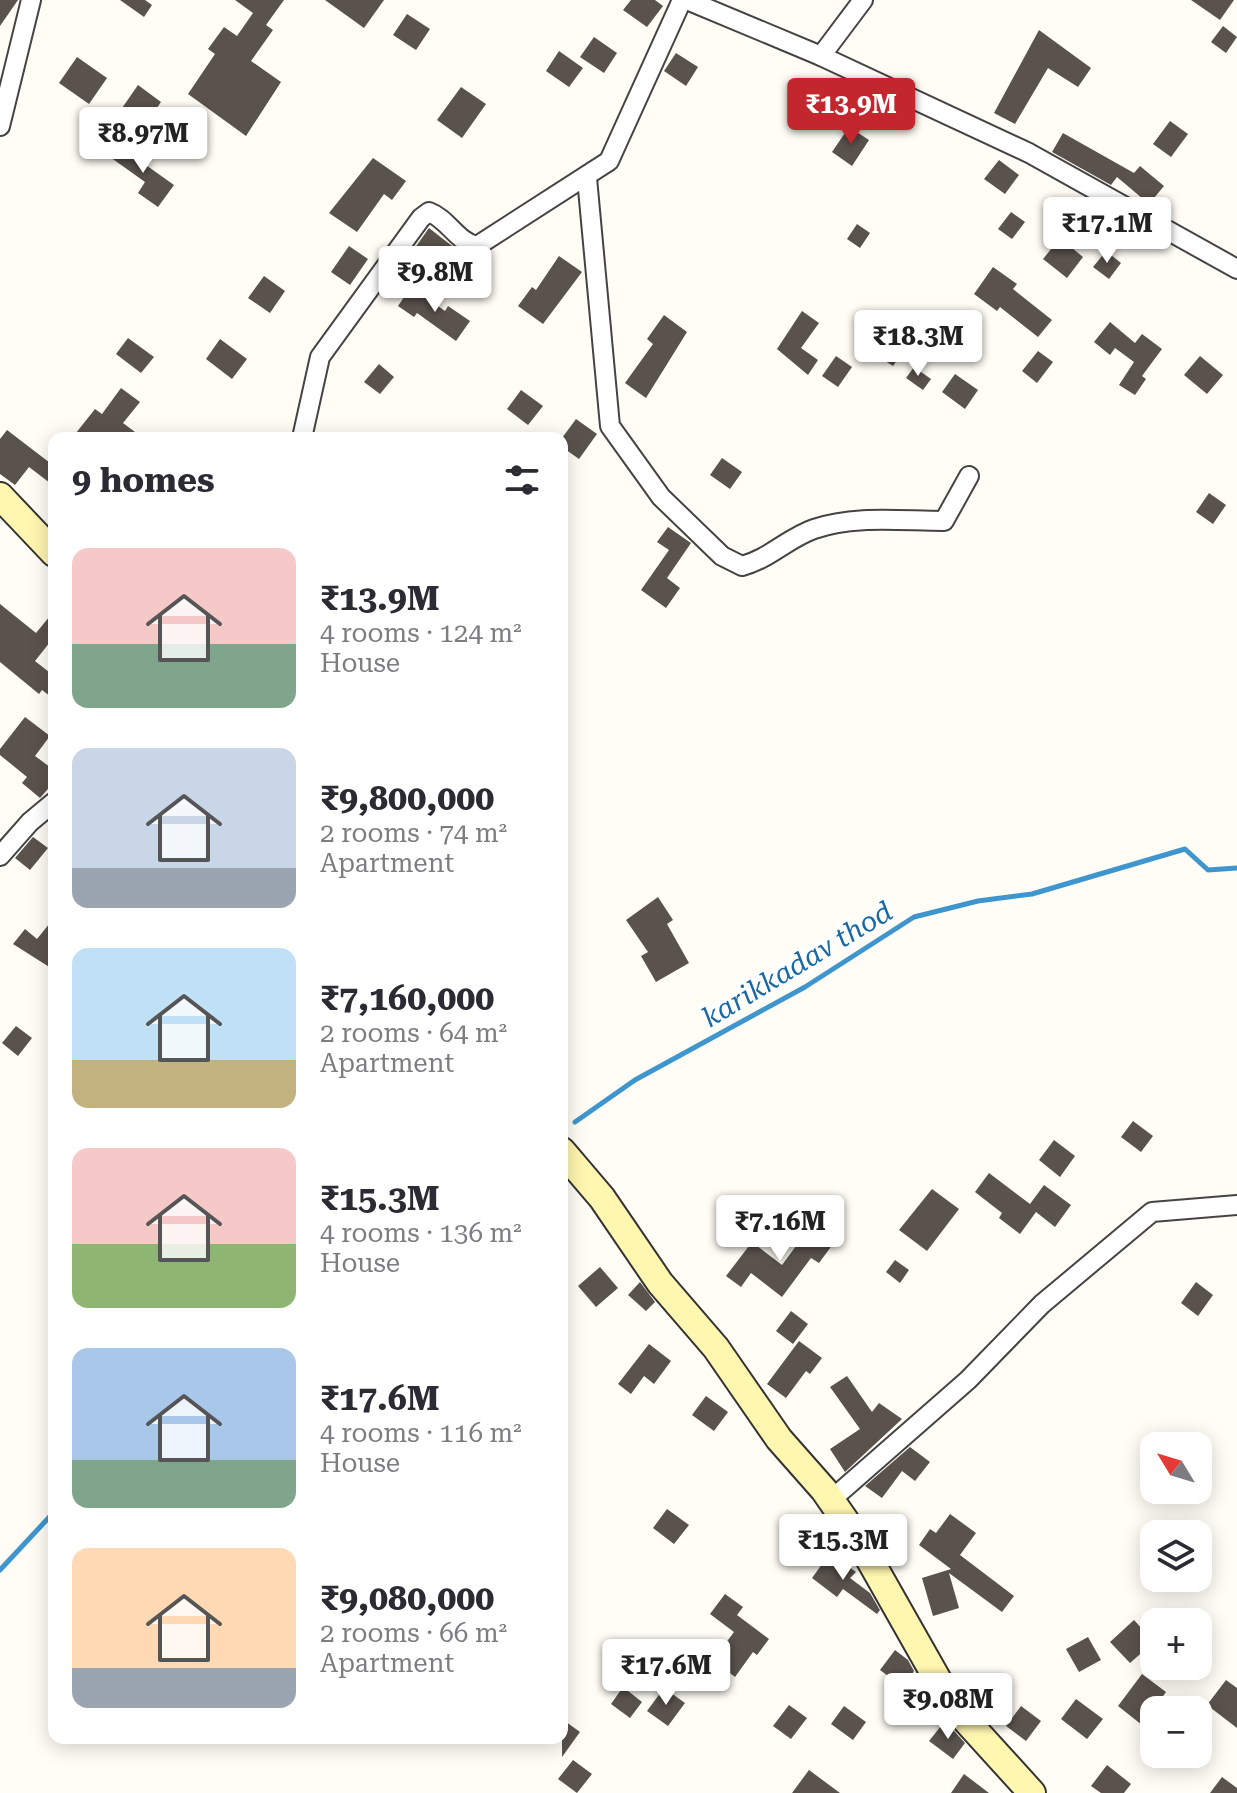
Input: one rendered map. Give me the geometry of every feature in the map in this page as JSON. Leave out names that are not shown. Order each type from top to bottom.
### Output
[{"type":"main road","points":[[0,496],[48,547]]},
{"type":"main road","points":[[568,1158],[602,1198],[660,1283],[716,1348],[764,1420],[831,1500],[858,1539],[952,1705],[1032,1793]]},
{"type":"street","points":[[0,126],[31,0]]},
{"type":"street","points":[[303,432],[320,357],[429,212],[439,216],[468,244],[477,246],[609,161],[684,0],[821,56],[1029,153],[1237,269]]},
{"type":"street","points":[[821,56],[863,0]]},
{"type":"street","points":[[587,178],[610,426],[661,497],[722,556],[742,566],[756,562],[811,530],[846,520],[944,521],[969,476]]},
{"type":"street","points":[[0,856],[48,807]]},
{"type":"street","points":[[831,1500],[968,1380],[1042,1304],[1152,1212],[1237,1205]]},
{"type":"building","points":[[0,0],[18,0],[0,26]]},
{"type":"building","points":[[120,0],[145,0],[152,5],[144,17]]},
{"type":"building","points":[[235,0],[284,0],[266,25],[273,30],[251,61],[281,82],[246,136],[188,94],[215,54],[208,49],[224,27],[237,36],[253,13]]},
{"type":"building","points":[[325,0],[384,0],[364,28]]},
{"type":"building","points":[[631,0],[655,0],[663,6],[647,27],[623,10]]},
{"type":"building","points":[[1191,0],[1234,0],[1220,20]]},
{"type":"building","points":[[407,14],[430,29],[416,50],[393,35]]},
{"type":"building","points":[[1223,26],[1237,37],[1226,53],[1211,42]]},
{"type":"building","points":[[1039,30],[1091,68],[1078,87],[1048,68],[1015,124],[994,113]]},
{"type":"building","points":[[594,37],[617,53],[604,73],[580,57]]},
{"type":"building","points":[[559,51],[583,68],[569,87],[546,71]]},
{"type":"building","points":[[676,53],[698,67],[686,86],[664,71]]},
{"type":"building","points":[[77,57],[107,78],[89,104],[59,83]]},
{"type":"building","points":[[138,85],[161,102],[143,128],[120,111]]},
{"type":"building","points":[[461,87],[486,104],[462,138],[437,120]]},
{"type":"building","points":[[1170,121],[1188,134],[1171,157],[1153,144]]},
{"type":"building","points":[[849,127],[869,140],[852,166],[832,152]]},
{"type":"building","points":[[1063,133],[1134,173],[1140,166],[1164,186],[1149,204],[1117,177],[1111,185],[1052,152]]},
{"type":"building","points":[[121,142],[139,155],[136,158],[174,185],[158,207],[138,193],[145,182],[110,157]]},
{"type":"building","points":[[373,158],[406,181],[392,200],[384,194],[357,232],[329,213]]},
{"type":"building","points":[[999,160],[1019,175],[1005,194],[984,179]]},
{"type":"building","points":[[1011,212],[1025,222],[1012,239],[998,229]]},
{"type":"building","points":[[857,224],[870,233],[860,248],[847,239]]},
{"type":"building","points":[[429,228],[456,249],[440,272],[412,252]]},
{"type":"building","points":[[1060,238],[1083,257],[1067,278],[1043,259]]},
{"type":"building","points":[[349,246],[368,259],[350,285],[331,272]]},
{"type":"building","points":[[1106,251],[1121,263],[1109,279],[1093,267]]},
{"type":"building","points":[[559,256],[582,272],[543,324],[518,306],[532,287],[536,290]]},
{"type":"building","points":[[993,267],[1017,284],[1013,289],[1052,320],[1038,337],[1000,307],[997,311],[974,294]]},
{"type":"building","points":[[264,276],[285,291],[270,313],[248,298]]},
{"type":"building","points":[[411,287],[445,311],[448,306],[470,321],[456,341],[417,313],[414,317],[398,306]]},
{"type":"building","points":[[802,311],[819,323],[801,348],[818,360],[808,375],[777,349]]},
{"type":"building","points":[[931,311],[953,326],[941,343],[919,327]]},
{"type":"building","points":[[664,315],[687,332],[646,398],[625,383],[653,344],[647,339]]},
{"type":"building","points":[[1110,322],[1135,343],[1142,334],[1162,349],[1142,376],[1146,379],[1135,395],[1119,385],[1134,362],[1115,348],[1110,355],[1094,342]]},
{"type":"building","points":[[895,334],[909,343],[893,366],[879,357]]},
{"type":"building","points":[[128,338],[154,357],[141,373],[116,354]]},
{"type":"building","points":[[220,339],[247,359],[232,379],[206,359]]},
{"type":"building","points":[[1038,351],[1053,362],[1037,383],[1022,371]]},
{"type":"building","points":[[836,356],[852,367],[838,387],[822,376]]},
{"type":"building","points":[[1200,356],[1223,375],[1207,394],[1184,375]]},
{"type":"building","points":[[379,364],[394,377],[380,394],[364,382]]},
{"type":"building","points":[[914,367],[931,379],[923,390],[906,378]]},
{"type":"building","points":[[955,374],[978,390],[965,409],[942,392]]},
{"type":"building","points":[[121,388],[140,402],[123,423],[135,432],[77,432],[95,409],[102,414]]},
{"type":"building","points":[[521,390],[543,406],[528,425],[507,409]]},
{"type":"building","points":[[576,419],[597,434],[579,459],[568,451],[566,432]]},
{"type":"building","points":[[7,430],[48,461],[48,481],[29,467],[15,485],[0,474],[0,439]]},
{"type":"building","points":[[722,458],[742,472],[730,489],[710,475]]},
{"type":"building","points":[[1209,493],[1226,505],[1213,524],[1196,512]]},
{"type":"building","points":[[668,527],[691,543],[667,578],[680,588],[666,608],[641,590],[669,550],[657,542]]},
{"type":"building","points":[[0,604],[36,633],[48,618],[48,645],[35,661],[48,671],[48,694],[42,690],[39,694],[0,662]]},
{"type":"building","points":[[25,717],[48,734],[35,756],[48,766],[48,789],[40,798],[22,783],[27,777],[0,755],[0,749]]},
{"type":"building","points":[[33,837],[48,848],[30,870],[15,858]]},
{"type":"building","points":[[658,897],[673,920],[667,924],[689,963],[656,982],[641,956],[648,952],[626,920]]},
{"type":"building","points":[[48,925],[48,966],[13,944],[25,929],[37,939]]},
{"type":"building","points":[[16,1026],[32,1038],[18,1056],[2,1043]]},
{"type":"building","points":[[1133,1121],[1153,1136],[1141,1152],[1121,1137]]},
{"type":"building","points":[[1054,1140],[1075,1156],[1060,1177],[1039,1160]]},
{"type":"building","points":[[989,1173],[1030,1204],[1044,1185],[1071,1205],[1055,1227],[1036,1212],[1020,1234],[999,1218],[1002,1213],[975,1192]]},
{"type":"building","points":[[932,1189],[959,1209],[927,1251],[899,1230]]},
{"type":"building","points":[[810,1227],[833,1244],[819,1263],[811,1258],[782,1297],[751,1273],[741,1287],[726,1276],[752,1242],[782,1265]]},
{"type":"building","points":[[895,1260],[909,1270],[900,1283],[886,1272]]},
{"type":"building","points":[[600,1267],[618,1288],[596,1307],[578,1286]]},
{"type":"building","points":[[640,1282],[655,1302],[646,1311],[628,1295]]},
{"type":"building","points":[[1196,1282],[1213,1295],[1198,1316],[1181,1303]]},
{"type":"building","points":[[791,1311],[808,1324],[793,1344],[776,1331]]},
{"type":"building","points":[[799,1341],[822,1358],[810,1374],[806,1371],[786,1398],[767,1384]]},
{"type":"building","points":[[649,1344],[671,1361],[654,1384],[644,1376],[631,1394],[618,1384]]},
{"type":"building","points":[[847,1376],[872,1412],[879,1403],[902,1419],[845,1472],[830,1449],[860,1429],[830,1387]]},
{"type":"building","points":[[706,1396],[728,1412],[714,1431],[692,1415]]},
{"type":"building","points":[[910,1447],[930,1462],[915,1481],[902,1471],[882,1498],[865,1486]]},
{"type":"building","points":[[667,1509],[689,1525],[674,1544],[653,1528]]},
{"type":"building","points":[[950,1514],[976,1533],[960,1555],[1014,1596],[1002,1612],[949,1573],[959,1608],[933,1616],[922,1578],[951,1569],[919,1545],[930,1529],[936,1533]]},
{"type":"building","points":[[830,1553],[856,1572],[850,1578],[870,1593],[880,1610],[877,1614],[843,1589],[837,1597],[812,1578]]},
{"type":"building","points":[[725,1594],[743,1607],[737,1615],[769,1639],[757,1655],[753,1652],[735,1677],[713,1660],[734,1632],[710,1614]]},
{"type":"building","points":[[1134,1620],[1140,1627],[1140,1654],[1130,1663],[1110,1642]]},
{"type":"building","points":[[1088,1637],[1101,1660],[1079,1672],[1066,1649]]},
{"type":"building","points":[[895,1650],[908,1660],[914,1671],[903,1687],[880,1670]]},
{"type":"building","points":[[1140,1677],[1140,1680],[1150,1680],[1166,1692],[1163,1696],[1140,1696],[1140,1723],[1118,1706]]},
{"type":"building","points":[[1226,1680],[1237,1688],[1237,1728],[1212,1709],[1212,1698]]},
{"type":"building","points":[[623,1687],[642,1702],[630,1718],[611,1704]]},
{"type":"building","points":[[664,1688],[685,1703],[668,1726],[647,1711]]},
{"type":"building","points":[[1076,1699],[1103,1719],[1087,1739],[1061,1719]]},
{"type":"building","points":[[789,1705],[807,1718],[791,1739],[773,1726]]},
{"type":"building","points":[[844,1706],[866,1722],[853,1740],[831,1724]]},
{"type":"building","points":[[1021,1706],[1041,1721],[1026,1741],[1006,1726]]},
{"type":"building","points":[[945,1721],[965,1743],[953,1759],[929,1741]]},
{"type":"building","points":[[568,1723],[580,1732],[562,1757],[562,1744],[568,1744]]},
{"type":"building","points":[[573,1760],[592,1774],[577,1793],[558,1779]]},
{"type":"building","points":[[1107,1765],[1131,1784],[1124,1793],[1101,1793],[1091,1786]]},
{"type":"building","points":[[809,1770],[840,1793],[792,1793]]},
{"type":"building","points":[[964,1774],[989,1793],[951,1793]]},
{"type":"building","points":[[1222,1777],[1237,1788],[1237,1793],[1210,1793]]},
{"type":"waterway","name":"karikkadav thod","points":[[575,1122],[635,1080],[805,987],[914,917],[978,901],[1032,894],[1185,849],[1208,870],[1237,868]]},
{"type":"waterway","name":"karikkadav thod","points":[[0,1570],[48,1518]]}]
